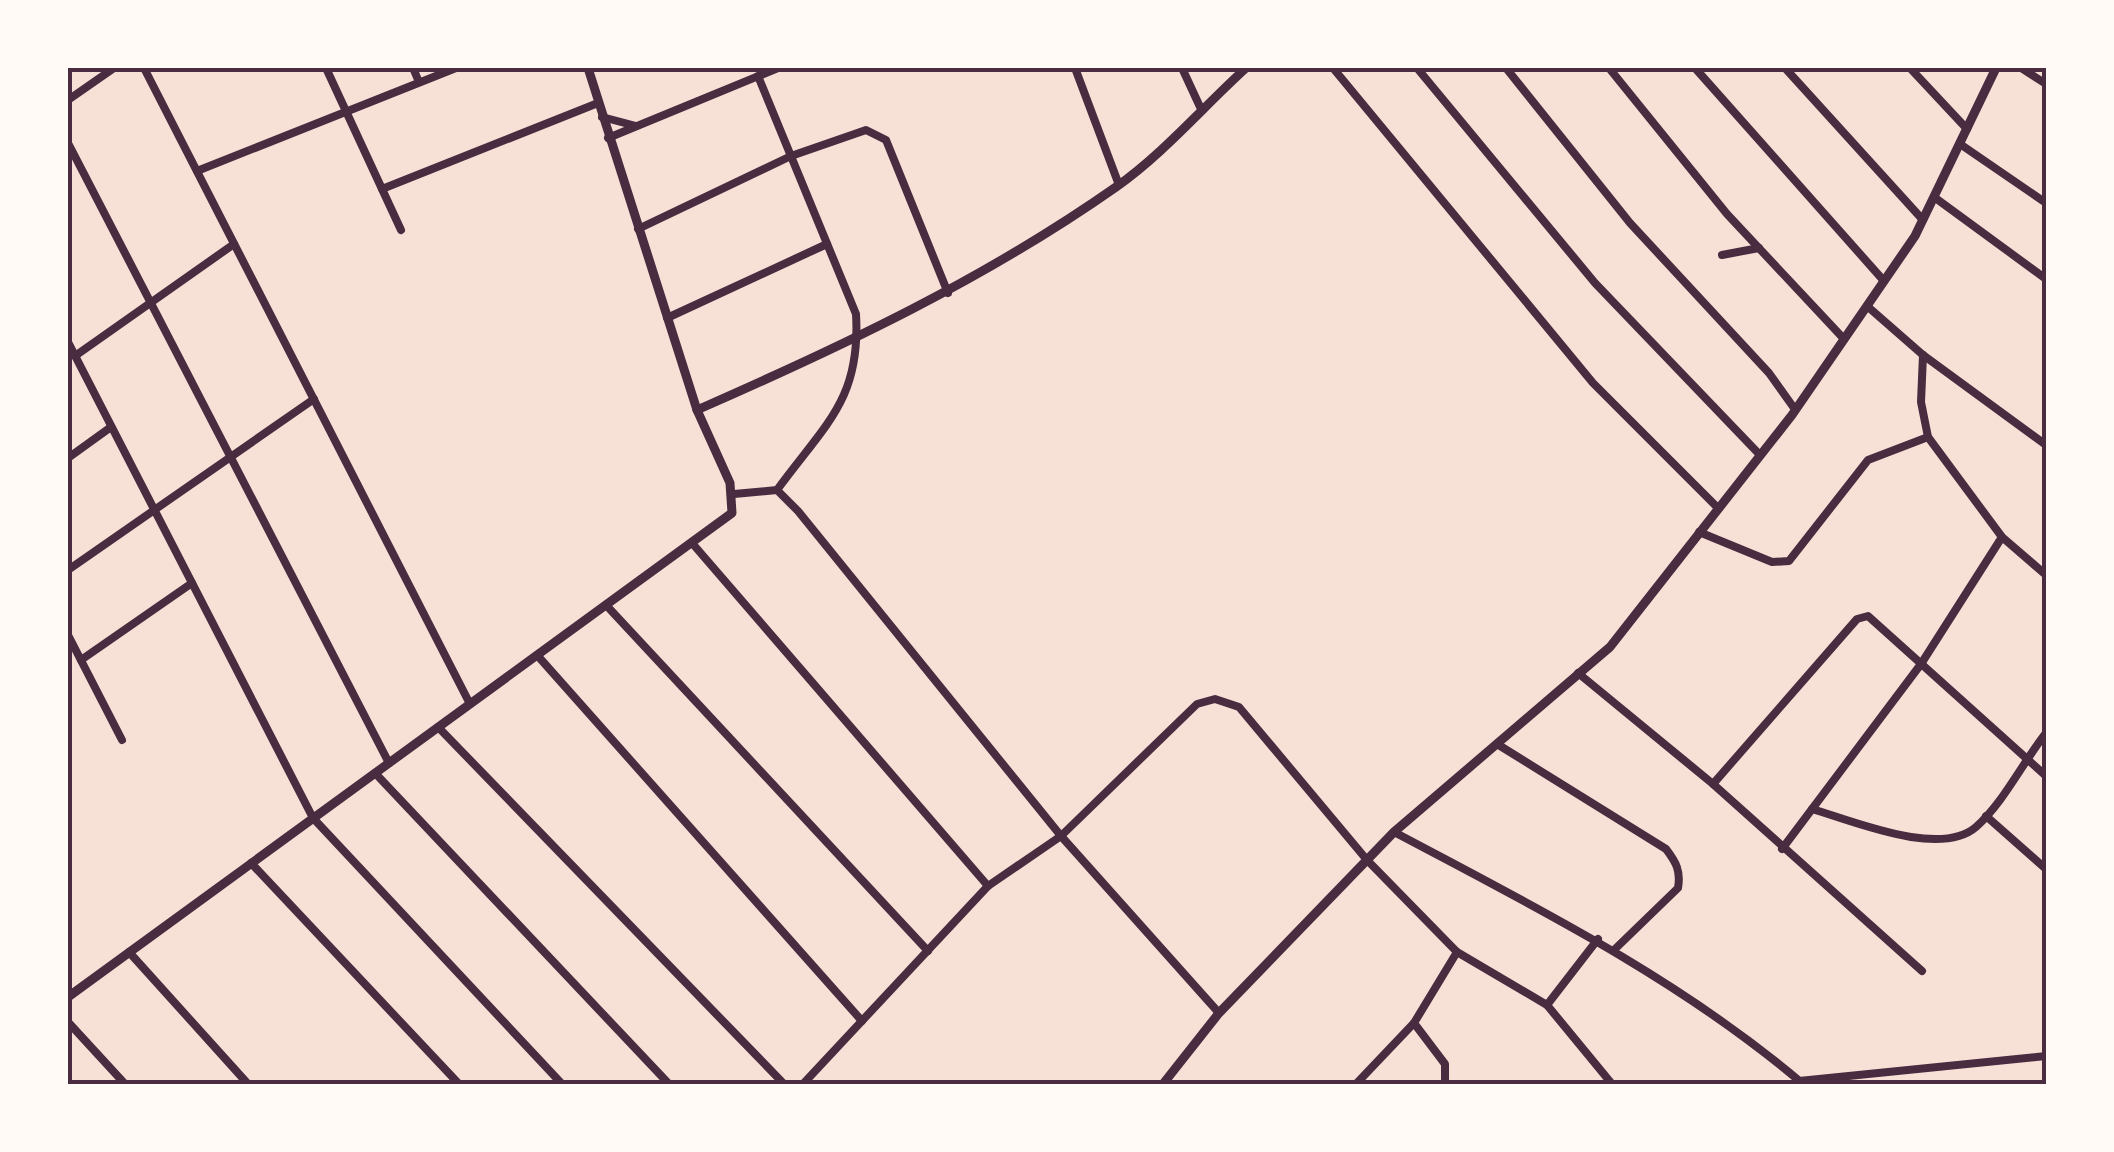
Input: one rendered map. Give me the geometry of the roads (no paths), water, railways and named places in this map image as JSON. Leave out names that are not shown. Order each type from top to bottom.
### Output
[{"type":"street","points":[[68,100],[114,68]]},
{"type":"street","points":[[144,68],[470,704]]},
{"type":"street","points":[[326,68],[401,230]]},
{"type":"street","points":[[413,68],[419,82]]},
{"type":"street","points":[[197,172],[456,68]]},
{"type":"street","points":[[68,997],[726,519],[735,506],[734,494],[698,410],[667,318],[588,68]]},
{"type":"street","points":[[608,138],[778,68]]},
{"type":"street","points":[[1074,68],[1120,185]]},
{"type":"street","points":[[1182,68],[1200,109]]},
{"type":"street","points":[[698,410],[858,339],[948,293],[1120,185],[1246,68]]},
{"type":"street","points":[[1333,68],[1592,383],[1718,508]]},
{"type":"street","points":[[1417,68],[1594,283],[1760,455]]},
{"type":"street","points":[[1506,68],[1630,223],[1769,373],[1794,408]]},
{"type":"street","points":[[1610,68],[1759,248],[1844,338]]},
{"type":"street","points":[[1695,68],[1884,281]]},
{"type":"street","points":[[1785,68],[1923,220]]},
{"type":"street","points":[[1910,68],[1967,129]]},
{"type":"street","points":[[1164,1084],[1219,1012],[1394,832],[1610,647],[1760,455],[1884,281],[1923,220],[1996,68]]},
{"type":"street","points":[[2021,68],[2046,84]]},
{"type":"street","points":[[734,494],[777,490],[848,393],[859,355],[856,314],[758,76]]},
{"type":"street","points":[[382,189],[598,103]]},
{"type":"street","points":[[602,117],[636,126]]},
{"type":"street","points":[[638,229],[791,156],[866,130],[886,140],[948,293]]},
{"type":"street","points":[[68,143],[389,762]]},
{"type":"street","points":[[1960,144],[2046,203]]},
{"type":"street","points":[[1934,198],[2046,279]]},
{"type":"street","points":[[75,356],[234,244]]},
{"type":"street","points":[[667,318],[827,244]]},
{"type":"street","points":[[1722,256],[1759,248]]},
{"type":"street","points":[[1867,306],[1923,355],[2046,445]]},
{"type":"street","points":[[68,342],[312,818],[562,1084]]},
{"type":"street","points":[[1923,355],[1922,402],[1928,436],[2002,537],[2046,575]]},
{"type":"street","points":[[68,570],[314,399]]},
{"type":"street","points":[[68,458],[112,428]]},
{"type":"street","points":[[1699,532],[1772,562],[1789,561],[1868,460],[1928,436]]},
{"type":"street","points":[[777,490],[1061,836],[1219,1012]]},
{"type":"street","points":[[1782,848],[1920,664],[2002,537]]},
{"type":"street","points":[[692,544],[988,886]]},
{"type":"street","points":[[81,660],[192,584]]},
{"type":"street","points":[[606,605],[928,951]]},
{"type":"street","points":[[1713,784],[1856,619],[1868,616],[2046,776]]},
{"type":"street","points":[[68,635],[122,740]]},
{"type":"street","points":[[536,656],[862,1021]]},
{"type":"street","points":[[1578,673],[1713,784],[1922,971]]},
{"type":"street","points":[[802,1084],[988,886],[1061,836],[1196,704],[1215,699],[1239,706],[1367,860],[1457,952],[1547,1005],[1612,1084]]},
{"type":"street","points":[[438,727],[784,1084]]},
{"type":"street","points":[[1812,809],[1916,839],[1952,838],[1973,830],[1986,816],[2046,733]]},
{"type":"street","points":[[1497,744],[1666,850],[1674,861],[1681,876],[1678,888],[1614,950]]},
{"type":"street","points":[[375,774],[669,1084]]},
{"type":"street","points":[[1986,816],[2046,869]]},
{"type":"street","points":[[1394,832],[1598,939],[1762,1048],[1801,1083],[2046,1056]]},
{"type":"street","points":[[251,863],[458,1084]]},
{"type":"street","points":[[1547,1005],[1598,939]]},
{"type":"street","points":[[129,952],[248,1084]]},
{"type":"street","points":[[1356,1084],[1414,1022],[1457,952]]},
{"type":"street","points":[[68,1022],[124,1084]]},
{"type":"street","points":[[1414,1022],[1445,1064],[1444,1084]]}]
